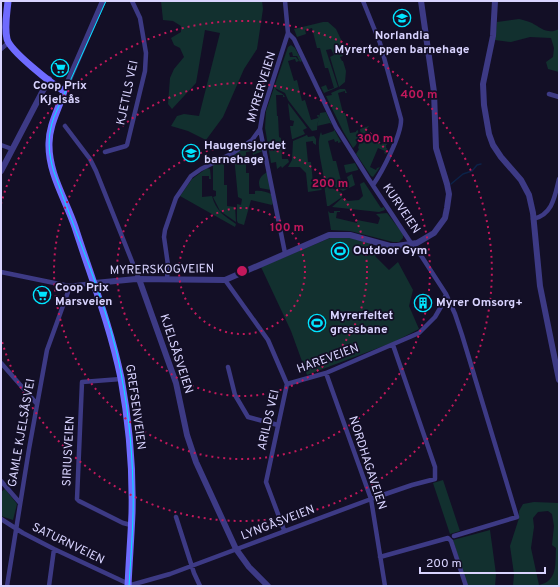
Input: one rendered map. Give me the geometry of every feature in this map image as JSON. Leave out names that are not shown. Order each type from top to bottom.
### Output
[{"type":"main road","points":[[8,1],[5,30],[8,43],[18,55],[64,91]]},
{"type":"main road","name":"GREFSENVEIEN","points":[[64,91],[58,99],[48,124],[45,138],[45,153],[56,191],[71,227],[77,237],[95,284],[108,326],[121,379],[127,419],[132,491],[128,586]]},
{"type":"street","points":[[64,91],[103,1]]},
{"type":"street","name":"KJETILS VEI","points":[[105,152],[126,146],[145,71],[146,53],[144,36],[140,18],[132,1]]},
{"type":"street","name":"MYRERVEIEN","points":[[167,279],[168,265],[164,236],[179,192],[186,182],[196,173],[233,153],[252,140],[260,129],[262,111],[288,33],[285,1]]},
{"type":"street","points":[[363,1],[380,43],[401,119],[400,130],[373,185]]},
{"type":"street","name":"MYRERSKOGVEIEN","points":[[95,284],[140,279],[225,280],[285,253],[335,234],[350,234],[390,246],[397,246],[423,241],[434,233],[440,226],[446,213],[449,194],[436,148],[434,92],[421,1]]},
{"type":"street","points":[[495,1],[493,36],[483,84],[484,105],[492,142],[501,157],[524,183],[529,195],[540,286],[559,380]]},
{"type":"street","name":"KURVEIEN","points":[[288,33],[294,39],[336,127],[446,294],[462,335],[517,517],[454,536]]},
{"type":"street","points":[[1,49],[8,43]]},
{"type":"street","points":[[1,171],[49,79]]},
{"type":"street","points":[[549,94],[559,98]]},
{"type":"street","name":"KJELSÅSVEIEN","points":[[65,126],[90,158],[140,279],[176,383],[190,447],[211,495],[236,549],[249,567],[268,586]]},
{"type":"street","points":[[260,129],[285,253]]},
{"type":"street","points":[[1,145],[12,150]]},
{"type":"street","points":[[533,219],[542,216],[549,210],[559,179]]},
{"type":"street","points":[[1,272],[69,286],[95,284]]},
{"type":"street","name":"ARILDS VEI","points":[[225,280],[268,340],[288,384],[266,482],[284,530]]},
{"type":"street","name":"GAMLE KJELSÅSVEI","points":[[7,586],[47,350],[69,286]]},
{"type":"street","name":"HAREVEIEN","points":[[288,384],[326,373],[419,333],[435,317],[446,294]]},
{"type":"street","name":"LYNGÅSVEIEN","points":[[128,586],[192,566],[370,498],[435,479],[435,467],[393,345]]},
{"type":"street","points":[[1,363],[37,404]]},
{"type":"street","points":[[228,368],[235,395],[248,417],[278,425]]},
{"type":"street","name":"NORDHAGAVEIEN","points":[[326,373],[370,498],[384,586]]},
{"type":"street","name":"SIRIUSVEIEN","points":[[121,379],[82,382],[77,498],[79,501],[123,523],[131,525]]},
{"type":"street","points":[[1,481],[20,503]]},
{"type":"street","points":[[176,517],[200,586]]},
{"type":"street","name":"SATURNVEIEN","points":[[1,519],[16,529],[128,586]]},
{"type":"street","points":[[380,557],[448,538],[451,541],[466,586]]},
{"type":"street","points":[[49,586],[54,549]]},
{"type":"green space","points":[[161,1],[262,1],[263,9],[257,49],[244,69],[223,117],[206,140],[188,131],[171,126],[177,116],[184,114],[199,116],[220,33],[205,30],[196,83],[172,109],[168,104],[170,78],[174,69],[184,57],[180,48],[174,45],[171,38],[181,32],[181,26],[173,21],[163,20]]},
{"type":"green space","points":[[519,19],[530,22],[548,31],[555,31],[559,29],[559,72],[548,69],[546,62],[553,57],[554,48],[551,38],[530,37],[511,42],[495,40],[497,22]]},
{"type":"green space","points":[[328,22],[336,29],[347,52],[342,54],[343,56],[340,57],[346,71],[345,82],[339,87],[330,57],[334,55],[331,49],[326,50],[338,87],[324,93],[321,87],[326,85],[328,90],[334,88],[328,68],[325,68],[320,48],[317,48],[312,28],[305,30],[306,34],[297,37],[294,29]]},
{"type":"green space","points":[[291,45],[295,48],[302,61],[300,62],[297,56],[293,56],[292,52],[289,53],[290,57],[296,57],[299,61],[296,62],[295,59],[288,61],[294,81],[297,80],[302,101],[305,100],[311,120],[318,118],[317,115],[319,115],[319,117],[317,130],[312,131],[288,100],[285,93],[275,88],[283,94],[285,97],[283,97],[283,95],[276,95],[282,159],[288,159],[289,162],[282,168],[281,166],[277,169],[276,162],[271,163],[265,128],[266,111],[288,47]]},
{"type":"green space","points":[[340,89],[345,89],[347,93],[345,93],[345,91],[338,93],[350,133],[358,130],[358,140],[353,148],[326,96],[332,95],[331,93]]},
{"type":"green space","points":[[288,103],[307,128],[303,130],[305,134],[293,139],[290,126],[293,126],[294,121],[290,120]]},
{"type":"green space","points":[[326,112],[332,125],[330,123],[317,126],[320,113]]},
{"type":"green space","points":[[369,126],[365,131],[381,145],[386,140],[387,145],[386,154],[384,153],[385,151],[378,148],[370,167],[376,170],[380,167],[373,177],[356,154],[359,149],[361,138],[360,129]]},
{"type":"green space","points":[[334,129],[341,142],[335,142],[334,139],[328,141],[333,161],[336,161],[341,181],[348,180],[347,177],[352,174],[355,185],[343,191],[324,181],[320,156],[319,138],[321,132],[322,135],[334,131]]},
{"type":"green space","points":[[307,135],[308,137],[314,136],[316,139],[316,145],[313,141],[306,142],[308,162],[311,162],[313,183],[322,183],[323,188],[321,190],[308,192],[306,173],[300,167],[288,167],[292,160],[293,141]]},
{"type":"green space","points":[[254,140],[260,143],[263,151],[253,155],[252,151],[246,152],[246,173],[249,173],[249,194],[255,194],[255,191],[261,191],[271,194],[273,203],[272,205],[251,200],[244,225],[238,223],[237,221],[237,204],[241,205],[242,199],[238,197],[234,156]]},
{"type":"green space","points":[[229,157],[233,164],[224,164],[224,185],[227,185],[227,206],[235,207],[236,222],[220,211],[213,197],[216,196],[216,191],[213,190],[213,165]]},
{"type":"green space","points":[[355,163],[358,170],[346,173],[344,165]]},
{"type":"green space","points":[[207,168],[210,169],[211,179],[209,179],[209,176],[202,176],[202,197],[212,196],[218,209],[224,216],[236,224],[235,227],[180,196],[192,179]]},
{"type":"green space","points":[[267,172],[271,190],[260,188],[259,185],[260,178]]},
{"type":"green space","points":[[364,182],[381,208],[384,207],[385,210],[379,212],[332,207],[342,198],[348,201],[359,200],[363,196],[360,184]]},
{"type":"green space","points":[[324,184],[342,193],[342,197],[329,206],[327,206]]},
{"type":"green space","points":[[328,211],[330,213],[334,213],[334,211],[340,211],[337,212],[336,218],[357,223],[357,220],[378,224],[380,218],[376,214],[387,213],[403,234],[403,238],[399,242],[393,242],[350,231],[331,230]]},
{"type":"green space","points":[[344,236],[369,243],[378,252],[375,256],[389,270],[398,262],[413,290],[409,306],[419,329],[394,342],[307,375],[291,331],[261,267],[330,238]]},
{"type":"green space","points":[[443,480],[460,531],[450,534],[433,483]]},
{"type":"green space","points":[[5,489],[17,504],[13,520],[1,516],[1,492]]},
{"type":"green space","points":[[534,502],[559,503],[559,586],[513,586],[514,574],[510,546],[519,518],[519,511],[523,504]],"holes":[[[548,511],[552,514],[554,526],[552,545],[556,548],[555,566],[550,580],[539,585],[531,548],[534,527],[533,518],[538,512]]]},
{"type":"green space","points":[[490,530],[496,574],[495,586],[467,586],[453,540]]},
{"type":"waterway","points":[[451,184],[463,174],[472,171],[477,165],[481,164]]},
{"type":"tram line","points":[[106,1],[54,117],[50,131],[49,144],[50,158],[54,172],[104,307],[117,354],[124,387],[130,436],[133,486],[133,524],[129,586]]},
{"type":"place","name":"Norlandia Myrertoppen barnehage","points":[[402,18]]},
{"type":"place","name":"Coop Prix Kjelsås","points":[[60,68]]},
{"type":"place","name":"Haugensjordet barnehage","points":[[191,153]]},
{"type":"place","name":"Outdoor Gym","points":[[340,251]]},
{"type":"place","name":"Coop Prix Marsveien","points":[[42,295]]},
{"type":"place","name":"Myrer Omsorg+","points":[[423,303]]},
{"type":"place","name":"Myrerfeltet gressbane","points":[[317,323]]}]
